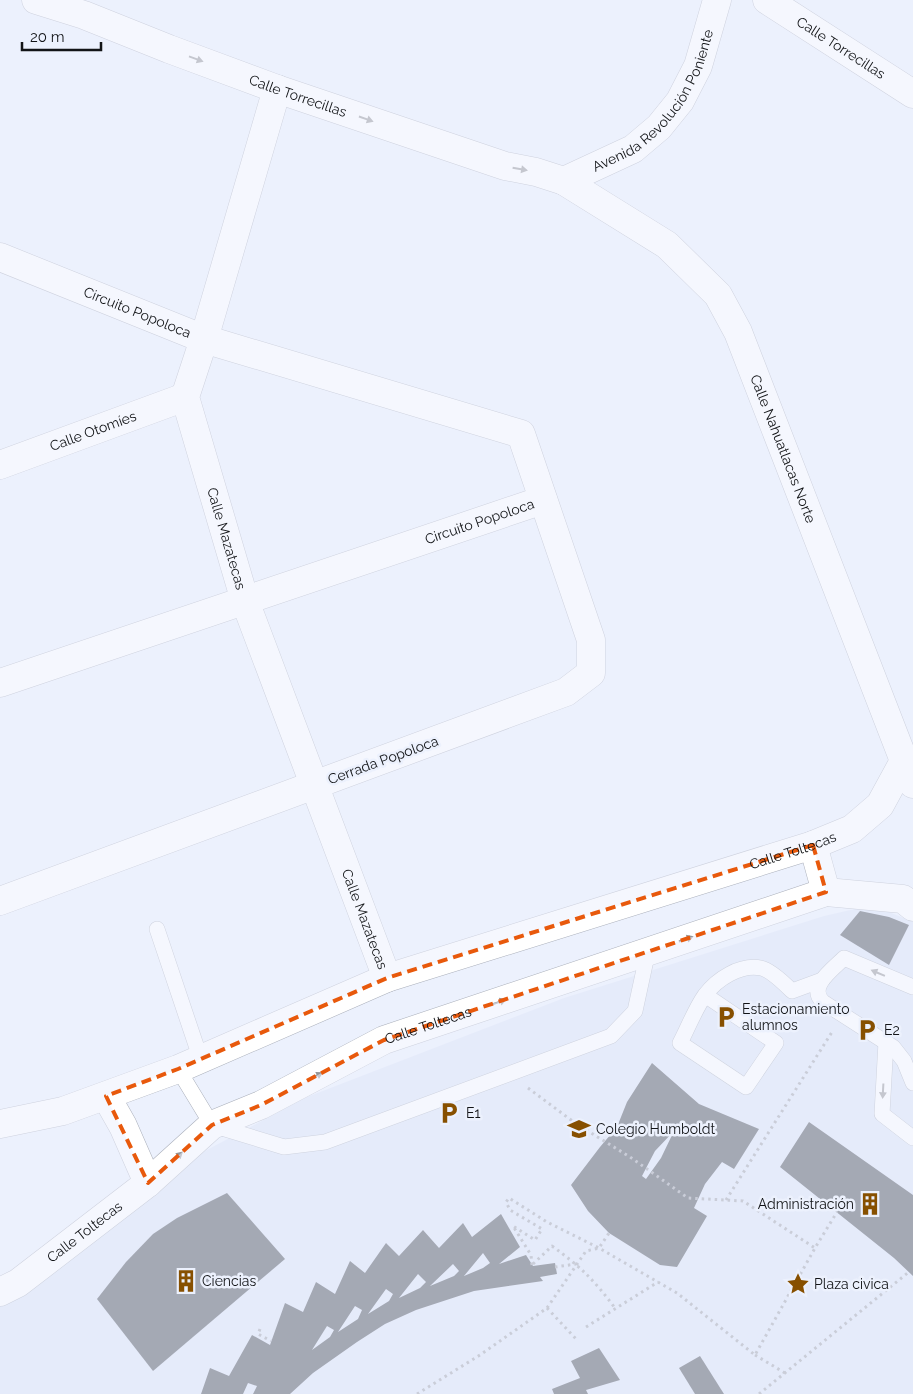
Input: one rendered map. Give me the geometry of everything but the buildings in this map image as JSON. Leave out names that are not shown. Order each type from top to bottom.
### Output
[{"type":"street","name":"Calle Torrecillas","points":[[36,0],[84,15],[277,89],[504,166],[536,172],[564,181]]},
{"type":"street","name":"Avenida Revolución Poniente","points":[[564,181],[633,149],[660,127],[680,101],[698,66],[717,0]]},
{"type":"street","name":"Calle Torrecillas","points":[[767,0],[913,94]]},
{"type":"street","points":[[185,397],[204,339],[277,89]]},
{"type":"street","name":"Calle Nahuatlacas Norte","points":[[564,181],[667,245],[718,295],[738,332],[908,773]]},
{"type":"street","name":"Circuito Popoloca","points":[[0,257],[204,339],[521,434],[543,500],[0,683]]},
{"type":"street","name":"Calle Otomíes","points":[[0,464],[185,397]]},
{"type":"street","name":"Calle Mazatecas","points":[[185,397],[245,601],[387,978]]},
{"type":"street","name":"Cerrada Popoloca","points":[[0,901],[566,692],[591,673],[591,640],[543,500]]},
{"type":"street","name":"Calle Toltecas","points":[[0,1124],[63,1111],[106,1096],[190,1064],[387,978],[813,845],[852,829],[880,805],[908,773]]},
{"type":"street","points":[[813,845],[826,892]]},
{"type":"street","name":"Calle Toltecas","points":[[0,1292],[18,1283],[148,1183],[212,1124],[261,1105],[384,1040],[826,892],[902,899],[913,906]]},
{"type":"street","points":[[106,1096],[123,1126],[148,1183]]},
{"type":"lane","points":[[157,929],[190,1064],[212,1124],[284,1147],[325,1142],[611,1036],[635,1011],[648,951]]},
{"type":"lane","points":[[913,987],[844,958],[822,980],[817,990],[818,997],[886,1042],[899,1053],[913,1083]]},
{"type":"lane","points":[[705,995],[776,1043],[746,1087],[680,1043],[705,995],[721,979],[743,968],[763,968],[780,979],[792,991],[822,980]]},
{"type":"lane","points":[[886,1042],[882,1114],[913,1138]]},
{"type":"path","points":[[726,1200],[842,1014]]},
{"type":"path","points":[[510,1074],[575,1123],[688,1198],[743,1201],[815,1248]]},
{"type":"path","points":[[615,1308],[596,1283],[577,1264],[552,1246],[532,1265],[531,1255],[514,1226],[535,1240],[542,1229],[510,1210],[506,1202],[509,1198],[547,1222],[599,1248],[677,1293],[755,1355],[785,1373]]},
{"type":"path","points":[[755,1355],[837,1212]]},
{"type":"path","points":[[417,1394],[480,1355],[547,1308],[586,1251],[599,1248],[609,1233]]},
{"type":"path","points":[[556,1267],[577,1264]]},
{"type":"path","points":[[759,1394],[910,1271]]},
{"type":"path","points":[[586,1327],[658,1282]]},
{"type":"path","points":[[547,1308],[577,1340]]},
{"type":"path","points":[[260,1329],[258,1334],[271,1341]]},
{"type":"highlighted area","points":[[813,845],[826,892],[384,1040],[261,1105],[212,1125],[148,1183],[106,1096],[178,1069],[387,978]]},
{"type":"shaded area","name":"Colegio Humboldt","points":[[859,908],[889,912],[913,922],[913,1394],[0,1394],[0,1304],[184,1162],[307,1097],[564,998],[824,916]]},
{"type":"place","name":"Estacionamiento alumnos","points":[[726,1017]]},
{"type":"place","name":"E2","points":[[867,1030]]},
{"type":"place","name":"E1","points":[[449,1113]]},
{"type":"place","name":"Colegio Humboldt","points":[[579,1129]]},
{"type":"place","name":"Administración","points":[[870,1204]]},
{"type":"place","name":"Ciencias","points":[[186,1281]]},
{"type":"place","name":"Plaza civica","points":[[798,1284]]}]
